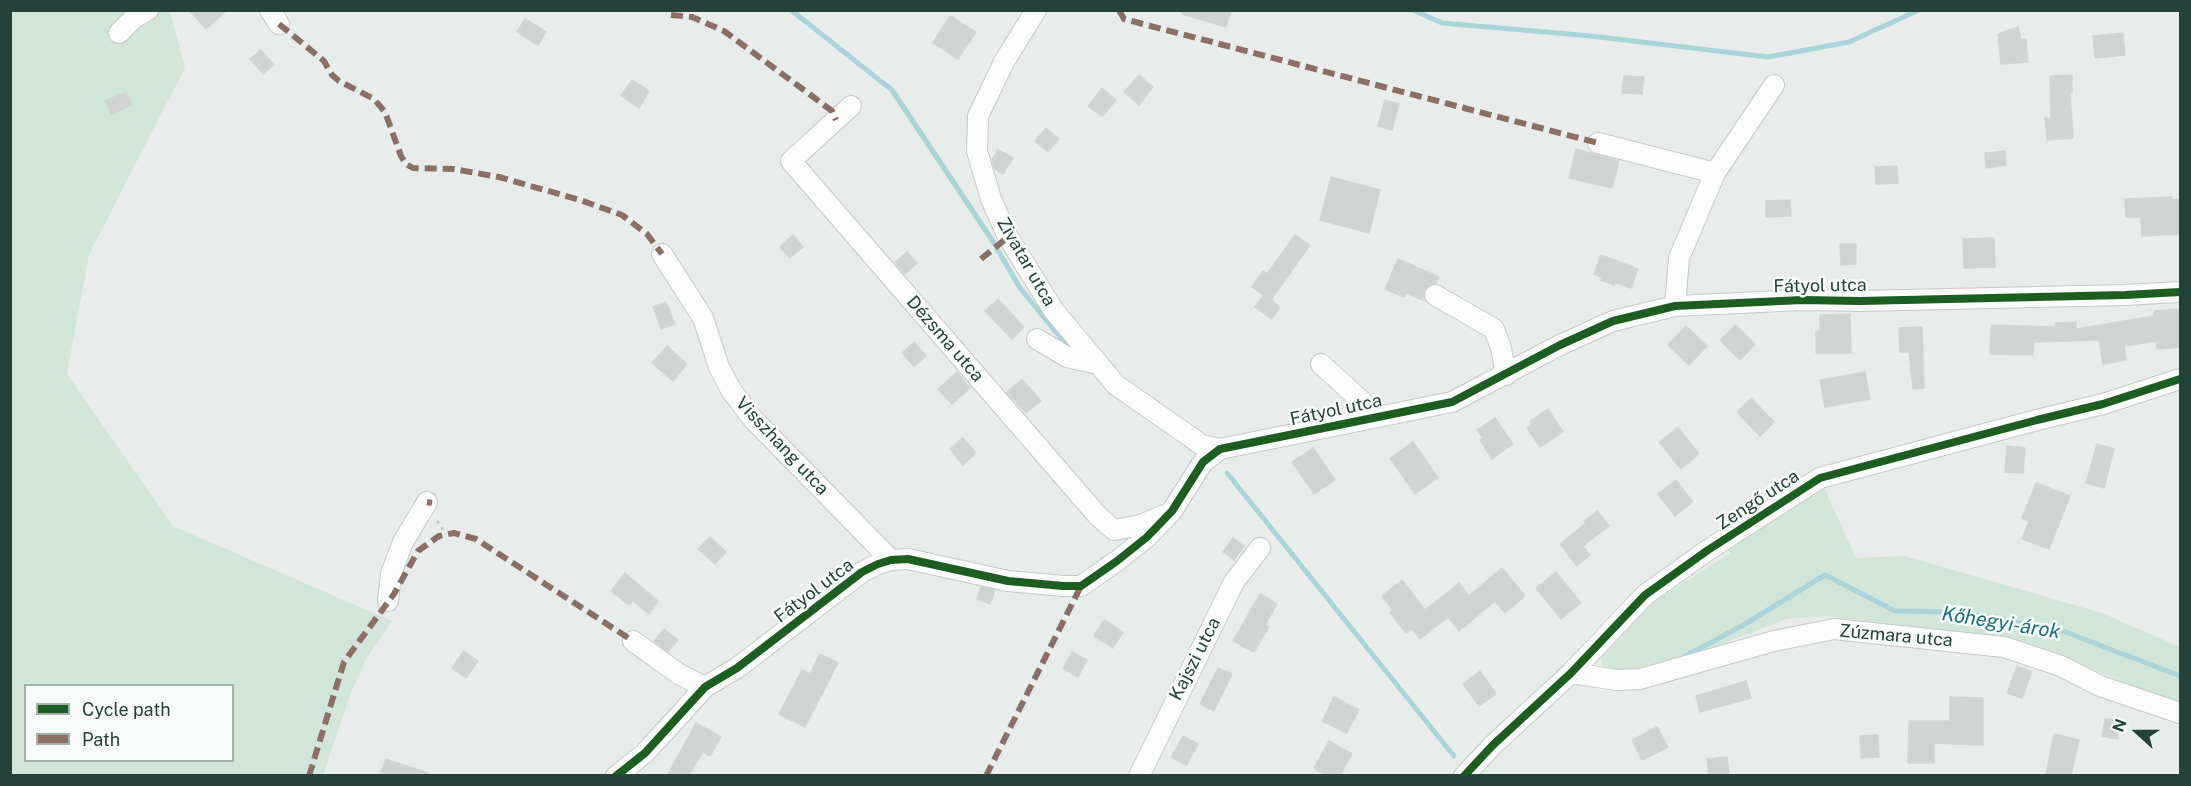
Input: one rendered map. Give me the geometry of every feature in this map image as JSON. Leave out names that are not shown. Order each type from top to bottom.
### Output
[{"type":"street","points":[[119,33],[134,18],[148,10]]},
{"type":"street","name":"Zivatar utca","points":[[1036,10],[1004,62],[978,116],[977,151],[991,200],[1008,237],[1054,311],[1116,385],[1202,445],[1220,449]]},
{"type":"street","points":[[1675,306],[1679,258],[1715,173],[1774,85]]},
{"type":"street","name":"Dézsma utca","points":[[851,106],[792,160],[1098,516],[1114,530],[1141,525],[1172,511]]},
{"type":"street","points":[[1598,143],[1715,173]]},
{"type":"street","name":"Visszhang utca","points":[[662,254],[703,318],[719,367],[731,390],[752,418],[891,560]]},
{"type":"street","name":"Fátyol utca","points":[[616,776],[645,753],[705,687],[752,657],[862,572],[891,560],[924,562],[1008,581],[1081,586],[1148,537],[1172,511],[1203,462],[1220,449],[1452,402],[1560,345],[1613,321],[1675,306],[1802,300],[1860,301],[2181,292]]},
{"type":"street","points":[[1435,295],[1494,328],[1501,348],[1506,375]]},
{"type":"street","points":[[1037,339],[1067,357],[1098,364]]},
{"type":"street","points":[[1321,363],[1378,417]]},
{"type":"street","name":"Zengő utca","points":[[1464,776],[1493,745],[1571,673],[1645,595],[1707,550],[1820,478],[2103,404],[2181,379]]},
{"type":"street","points":[[388,602],[391,574],[403,543],[427,502]]},
{"type":"street","name":"Kajszi utca","points":[[1139,776],[1234,582],[1260,548]]},
{"type":"street","name":"Zúzmara utca","points":[[1571,673],[1617,680],[1640,679],[1774,641],[1834,630],[2004,647],[2061,666],[2100,686],[2181,713]]},
{"type":"street","points":[[633,641],[679,674],[705,687]]},
{"type":"green space","points":[[10,11],[170,11],[185,68],[89,254],[67,374],[173,526],[392,621],[366,659],[351,693],[323,775],[11,775]]},
{"type":"green space","points":[[1823,485],[1856,558],[1905,556],[2102,613],[2180,647],[2180,706],[2048,651],[1992,636],[1825,616],[1787,619],[1640,675],[1614,673],[1602,665],[1601,657],[1654,602],[1730,553],[1725,545]]},
{"type":"building","points":[[189,10],[227,10],[206,29]]},
{"type":"building","points":[[1183,10],[1231,10],[1226,27],[1182,14]]},
{"type":"building","points":[[950,16],[976,32],[958,59],[933,43]]},
{"type":"building","points":[[525,19],[546,32],[538,45],[517,32]]},
{"type":"building","points":[[2018,27],[2021,40],[2026,39],[2028,62],[2001,64],[1998,34]]},
{"type":"building","points":[[2123,33],[2125,55],[2095,58],[2093,36]]},
{"type":"building","points":[[261,50],[274,65],[263,74],[250,59]]},
{"type":"building","points":[[1139,75],[1153,87],[1139,105],[1124,92]]},
{"type":"building","points":[[2072,75],[2072,93],[2070,93],[2073,138],[2047,140],[2045,118],[2051,118],[2050,76]]},
{"type":"building","points":[[1624,76],[1644,77],[1642,94],[1622,93]]},
{"type":"building","points":[[632,80],[649,91],[639,108],[621,96]]},
{"type":"building","points":[[1102,88],[1116,100],[1102,117],[1088,106]]},
{"type":"building","points":[[126,92],[132,105],[111,114],[105,101]]},
{"type":"building","points":[[1385,100],[1399,104],[1392,130],[1378,126]]},
{"type":"building","points":[[1046,128],[1059,139],[1048,152],[1035,141]]},
{"type":"building","points":[[1576,149],[1619,161],[1612,188],[1569,178]]},
{"type":"building","points":[[998,150],[1013,158],[1003,174],[995,169],[992,160]]},
{"type":"building","points":[[2005,151],[2006,165],[1986,168],[1985,153]]},
{"type":"building","points":[[1897,166],[1898,183],[1876,184],[1875,167]]},
{"type":"building","points":[[1331,177],[1380,190],[1369,233],[1320,220]]},
{"type":"building","points":[[2172,197],[2172,200],[2181,199],[2181,234],[2142,236],[2141,217],[2126,217],[2125,199]]},
{"type":"building","points":[[1790,200],[1791,216],[1766,217],[1766,201]]},
{"type":"building","points":[[793,235],[803,247],[790,258],[780,247]]},
{"type":"building","points":[[1295,235],[1310,245],[1271,300],[1280,307],[1272,319],[1255,307],[1264,295],[1252,287],[1263,271],[1267,274]]},
{"type":"building","points":[[1994,238],[1995,267],[1964,268],[1963,239]]},
{"type":"building","points":[[1840,244],[1856,244],[1856,264],[1841,265]]},
{"type":"building","points":[[907,252],[917,263],[905,274],[895,262]]},
{"type":"building","points":[[1601,255],[1638,269],[1631,288],[1615,282],[1614,285],[1601,280],[1602,277],[1594,274]]},
{"type":"building","points":[[1398,259],[1439,277],[1436,283],[1430,284],[1424,290],[1425,301],[1406,293],[1404,297],[1385,289]]},
{"type":"building","points":[[998,299],[1024,327],[1012,339],[985,311]]},
{"type":"building","points":[[666,302],[675,324],[661,329],[653,307]]},
{"type":"building","points":[[2181,309],[2181,347],[2157,349],[2156,341],[2124,346],[2126,360],[2103,364],[2099,340],[2034,342],[2033,355],[1990,354],[1991,325],[2055,327],[2055,323],[2076,322],[2076,329],[2154,316],[2154,311]]},
{"type":"building","points":[[1850,314],[1851,353],[1816,353],[1816,331],[1820,331],[1820,315]]},
{"type":"building","points":[[1736,325],[1755,344],[1740,360],[1720,340]]},
{"type":"building","points":[[1686,326],[1707,346],[1689,365],[1668,345]]},
{"type":"building","points":[[1922,327],[1924,388],[1913,389],[1909,352],[1900,352],[1899,328]]},
{"type":"building","points":[[914,342],[926,356],[914,366],[902,353]]},
{"type":"building","points":[[667,346],[687,364],[673,381],[652,363]]},
{"type":"building","points":[[957,372],[970,388],[952,404],[938,389]]},
{"type":"building","points":[[1865,372],[1870,399],[1825,407],[1820,380]]},
{"type":"building","points":[[1022,379],[1041,401],[1026,413],[1007,392]]},
{"type":"building","points":[[1751,398],[1774,422],[1760,436],[1737,412]]},
{"type":"building","points":[[1548,409],[1563,432],[1540,447],[1527,428],[1532,425],[1530,421]]},
{"type":"building","points":[[1495,418],[1513,444],[1492,459],[1480,440],[1483,438],[1477,430]]},
{"type":"building","points":[[1678,427],[1699,454],[1681,469],[1659,442]]},
{"type":"building","points":[[963,438],[976,453],[963,465],[950,449]]},
{"type":"building","points":[[1413,442],[1438,478],[1415,494],[1390,458]]},
{"type":"building","points":[[2097,444],[2114,449],[2104,488],[2086,483]]},
{"type":"building","points":[[2007,446],[2025,448],[2023,473],[2005,472]]},
{"type":"building","points":[[1313,448],[1335,480],[1314,494],[1292,462]]},
{"type":"building","points":[[1676,480],[1693,502],[1675,516],[1658,494]]},
{"type":"building","points":[[2036,483],[2070,496],[2049,549],[2022,539],[2029,521],[2022,518]]},
{"type":"building","points":[[1597,511],[1609,526],[1583,546],[1590,555],[1577,566],[1560,544]]},
{"type":"building","points":[[710,537],[726,552],[715,564],[698,549]]},
{"type":"building","points":[[1233,538],[1244,546],[1234,560],[1223,552]]},
{"type":"building","points":[[1502,568],[1525,596],[1505,613],[1495,601],[1459,631],[1448,617],[1420,639],[1412,629],[1406,633],[1390,612],[1393,610],[1382,596],[1402,580],[1425,610],[1459,583],[1469,596]]},
{"type":"building","points":[[1556,572],[1581,603],[1561,619],[1536,588]]},
{"type":"building","points":[[625,573],[658,601],[649,614],[633,601],[629,605],[611,591]]},
{"type":"building","points":[[981,587],[995,590],[990,604],[977,599]]},
{"type":"building","points":[[1260,594],[1277,604],[1265,625],[1269,627],[1254,652],[1233,641]]},
{"type":"building","points":[[1104,620],[1123,632],[1113,648],[1094,636]]},
{"type":"building","points":[[664,629],[678,640],[668,652],[654,641]]},
{"type":"building","points":[[464,651],[478,661],[466,678],[452,668]]},
{"type":"building","points":[[1072,652],[1087,660],[1078,677],[1063,669]]},
{"type":"building","points":[[820,654],[838,663],[805,727],[779,714],[802,670],[810,674]]},
{"type":"building","points":[[2017,666],[2032,672],[2022,698],[2007,693]]},
{"type":"building","points":[[1218,668],[1232,674],[1214,711],[1200,704]]},
{"type":"building","points":[[1480,671],[1496,694],[1479,706],[1463,684]]},
{"type":"building","points":[[1746,681],[1751,698],[1700,712],[1696,696]]},
{"type":"building","points":[[1334,697],[1359,710],[1347,733],[1322,721]]},
{"type":"building","points":[[1950,697],[1983,698],[1983,745],[1934,743],[1934,763],[1908,763],[1909,721],[1950,721]]},
{"type":"building","points":[[2105,719],[2120,721],[2117,739],[2102,736]]},
{"type":"building","points":[[696,723],[721,737],[710,756],[703,752],[688,776],[667,776]]},
{"type":"building","points":[[1657,727],[1668,747],[1642,760],[1632,740]]},
{"type":"building","points":[[2054,734],[2079,740],[2071,776],[2046,774]]},
{"type":"building","points":[[1878,735],[1879,757],[1861,758],[1860,736]]},
{"type":"building","points":[[1183,736],[1198,744],[1187,765],[1171,757]]},
{"type":"building","points":[[1329,741],[1352,754],[1340,776],[1327,776],[1314,768]]},
{"type":"building","points":[[1727,757],[1729,776],[1709,776],[1707,759]]},
{"type":"building","points":[[386,759],[428,773],[427,776],[391,776],[381,772]]},
{"type":"waterway","points":[[791,10],[892,90],[994,243]]},
{"type":"waterway","points":[[1413,10],[1442,23],[1591,36],[1768,57],[1849,42],[1919,10]]},
{"type":"waterway","points":[[997,249],[1020,288],[1069,348]]},
{"type":"waterway","points":[[1227,473],[1454,756]]},
{"type":"waterway","name":"Kőhegyi-árok","points":[[1682,658],[1745,624],[1825,575],[1895,611],[1959,612],[2063,631],[2180,676]]},
{"type":"marked path","points":[[1119,10],[1124,19],[1598,143]]},
{"type":"marked path","points":[[671,15],[692,17],[724,31],[832,111],[836,120]]},
{"type":"marked path","points":[[279,24],[324,61],[332,75],[339,81],[374,99],[385,112],[406,164],[413,168],[453,169],[499,177],[580,200],[622,215],[647,234],[662,254]]},
{"type":"marked path","points":[[981,259],[1008,237]]},
{"type":"marked path","points":[[427,502],[432,503]]},
{"type":"marked path","points":[[309,776],[344,662],[394,594],[418,551],[439,536],[454,533],[476,539],[633,641]]},
{"type":"marked path","points":[[986,776],[1081,586]]},
{"type":"cycle path","points":[[616,776],[645,753],[705,687],[737,668],[862,572],[878,564],[891,560],[908,559],[1008,581],[1081,586],[1147,537],[1172,511],[1203,462],[1220,449],[1452,402],[1560,345],[1613,321],[1675,306],[1802,300],[1860,301],[2180,292]]},
{"type":"cycle path","points":[[1464,776],[1493,745],[1571,673],[1645,595],[1708,550],[1820,478],[2103,404],[2180,379]]}]
